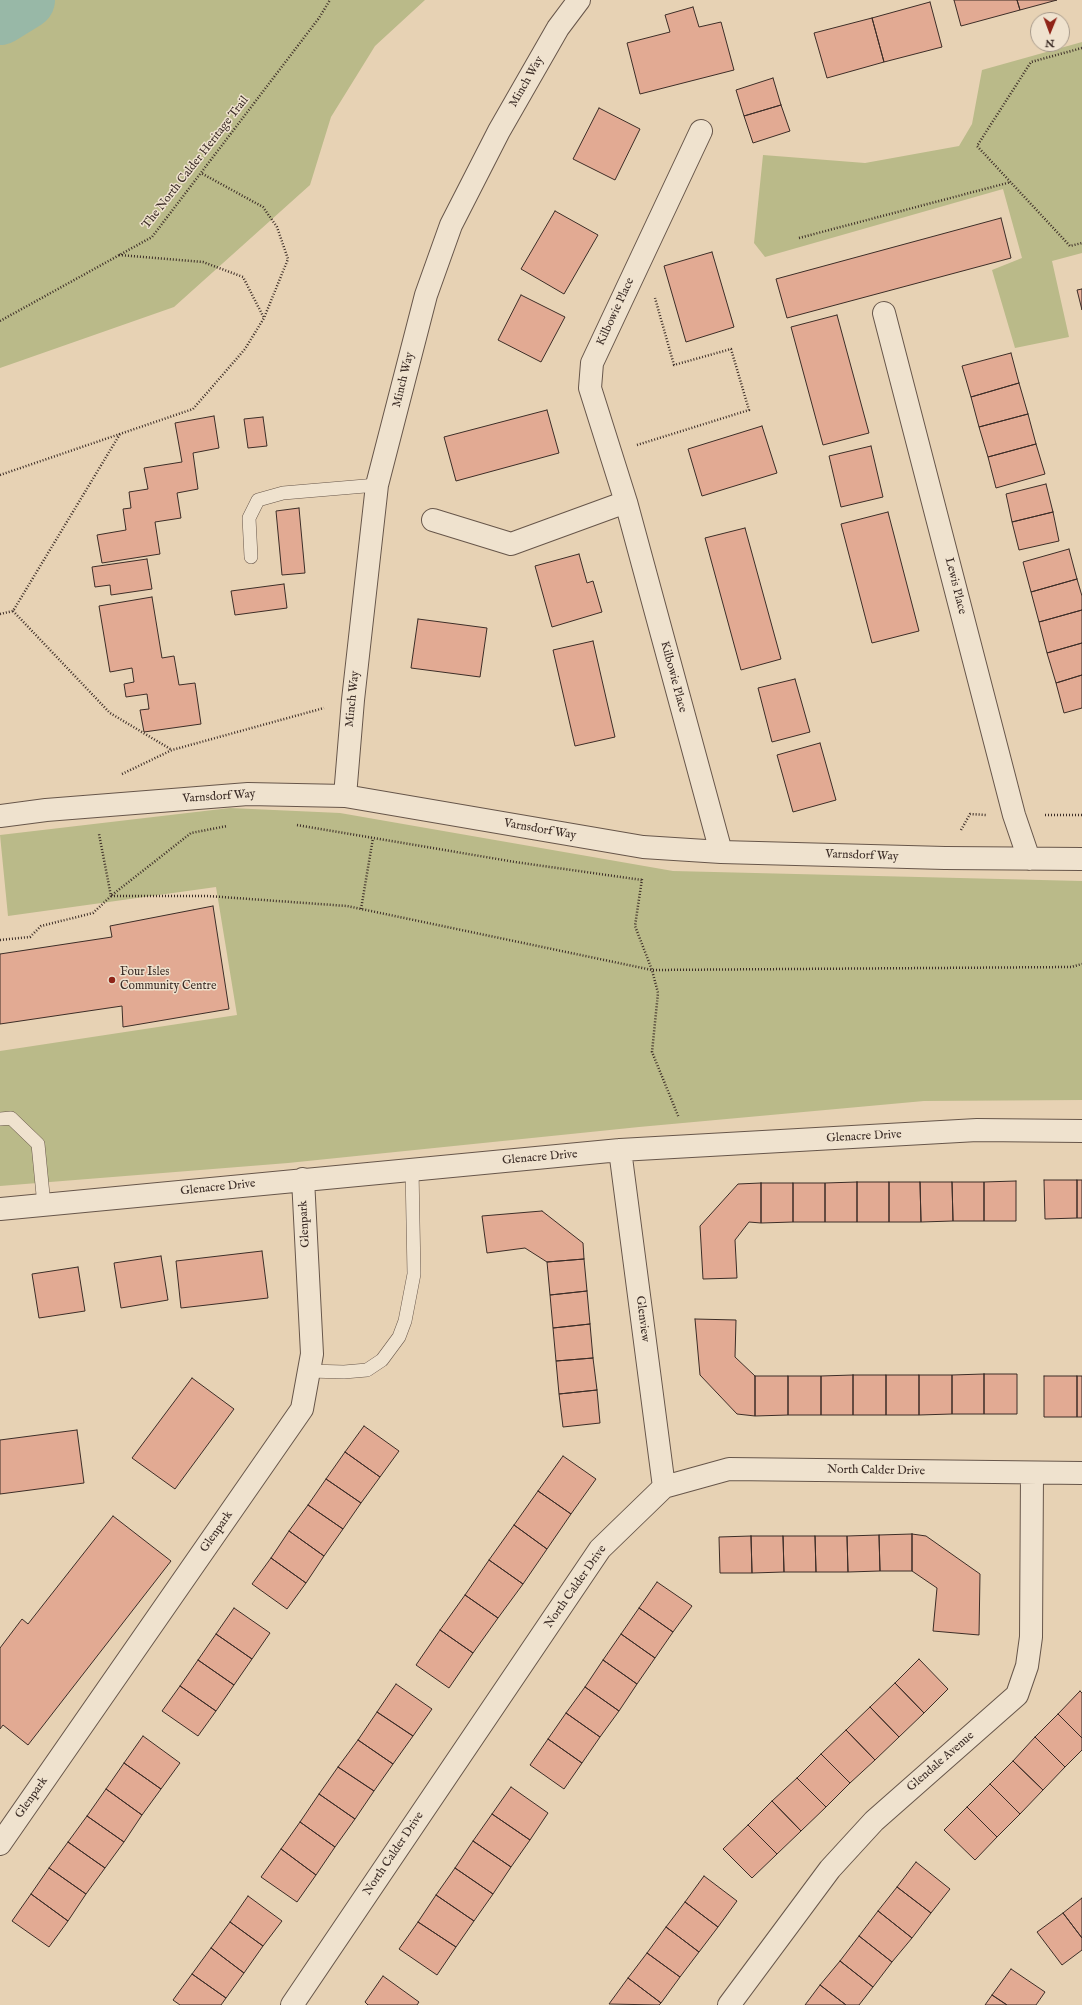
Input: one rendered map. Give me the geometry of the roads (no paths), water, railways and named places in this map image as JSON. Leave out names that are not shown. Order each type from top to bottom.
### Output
[{"type":"street","name":"Minch Way","points":[[345,796],[353,700],[377,485],[426,295],[451,225],[499,130],[558,28],[579,0]]},
{"type":"street","name":"Kilbowie Place","points":[[701,131],[592,363],[590,388],[626,502],[721,852]]},
{"type":"street","name":"Lewis Place","points":[[884,313],[1014,815],[1030,858]]},
{"type":"street","points":[[433,520],[511,544],[626,502]]},
{"type":"street","name":"Varnsdorf Way","points":[[0,816],[94,806],[248,794],[345,796],[643,847],[721,852],[1082,859]]},
{"type":"street","name":"Glenacre Drive","points":[[0,1209],[620,1150],[977,1130],[1082,1131]]},
{"type":"street","name":"Glenview","points":[[620,1150],[664,1487]]},
{"type":"street","name":"Glenpark","points":[[0,1844],[302,1409],[312,1354],[303,1179]]},
{"type":"street","name":"North Calder Drive","points":[[292,2005],[600,1549],[664,1487],[729,1469],[1032,1474],[1082,1473]]},
{"type":"street","name":"Glendale Avenue","points":[[729,2005],[830,1869],[874,1821],[1017,1695],[1027,1666],[1031,1638],[1032,1474]]},
{"type":"lane","points":[[251,557],[249,518],[258,500],[283,493],[377,485]]},
{"type":"lane","points":[[0,1119],[11,1118],[38,1144],[44,1205]]},
{"type":"lane","points":[[309,1371],[344,1372],[367,1370],[382,1360],[399,1337],[405,1321],[414,1274],[412,1169]]},
{"type":"waterway","points":[[0,16],[26,0]]},
{"type":"place","name":"Four Isles Community Centre","points":[[112,980]]}]
